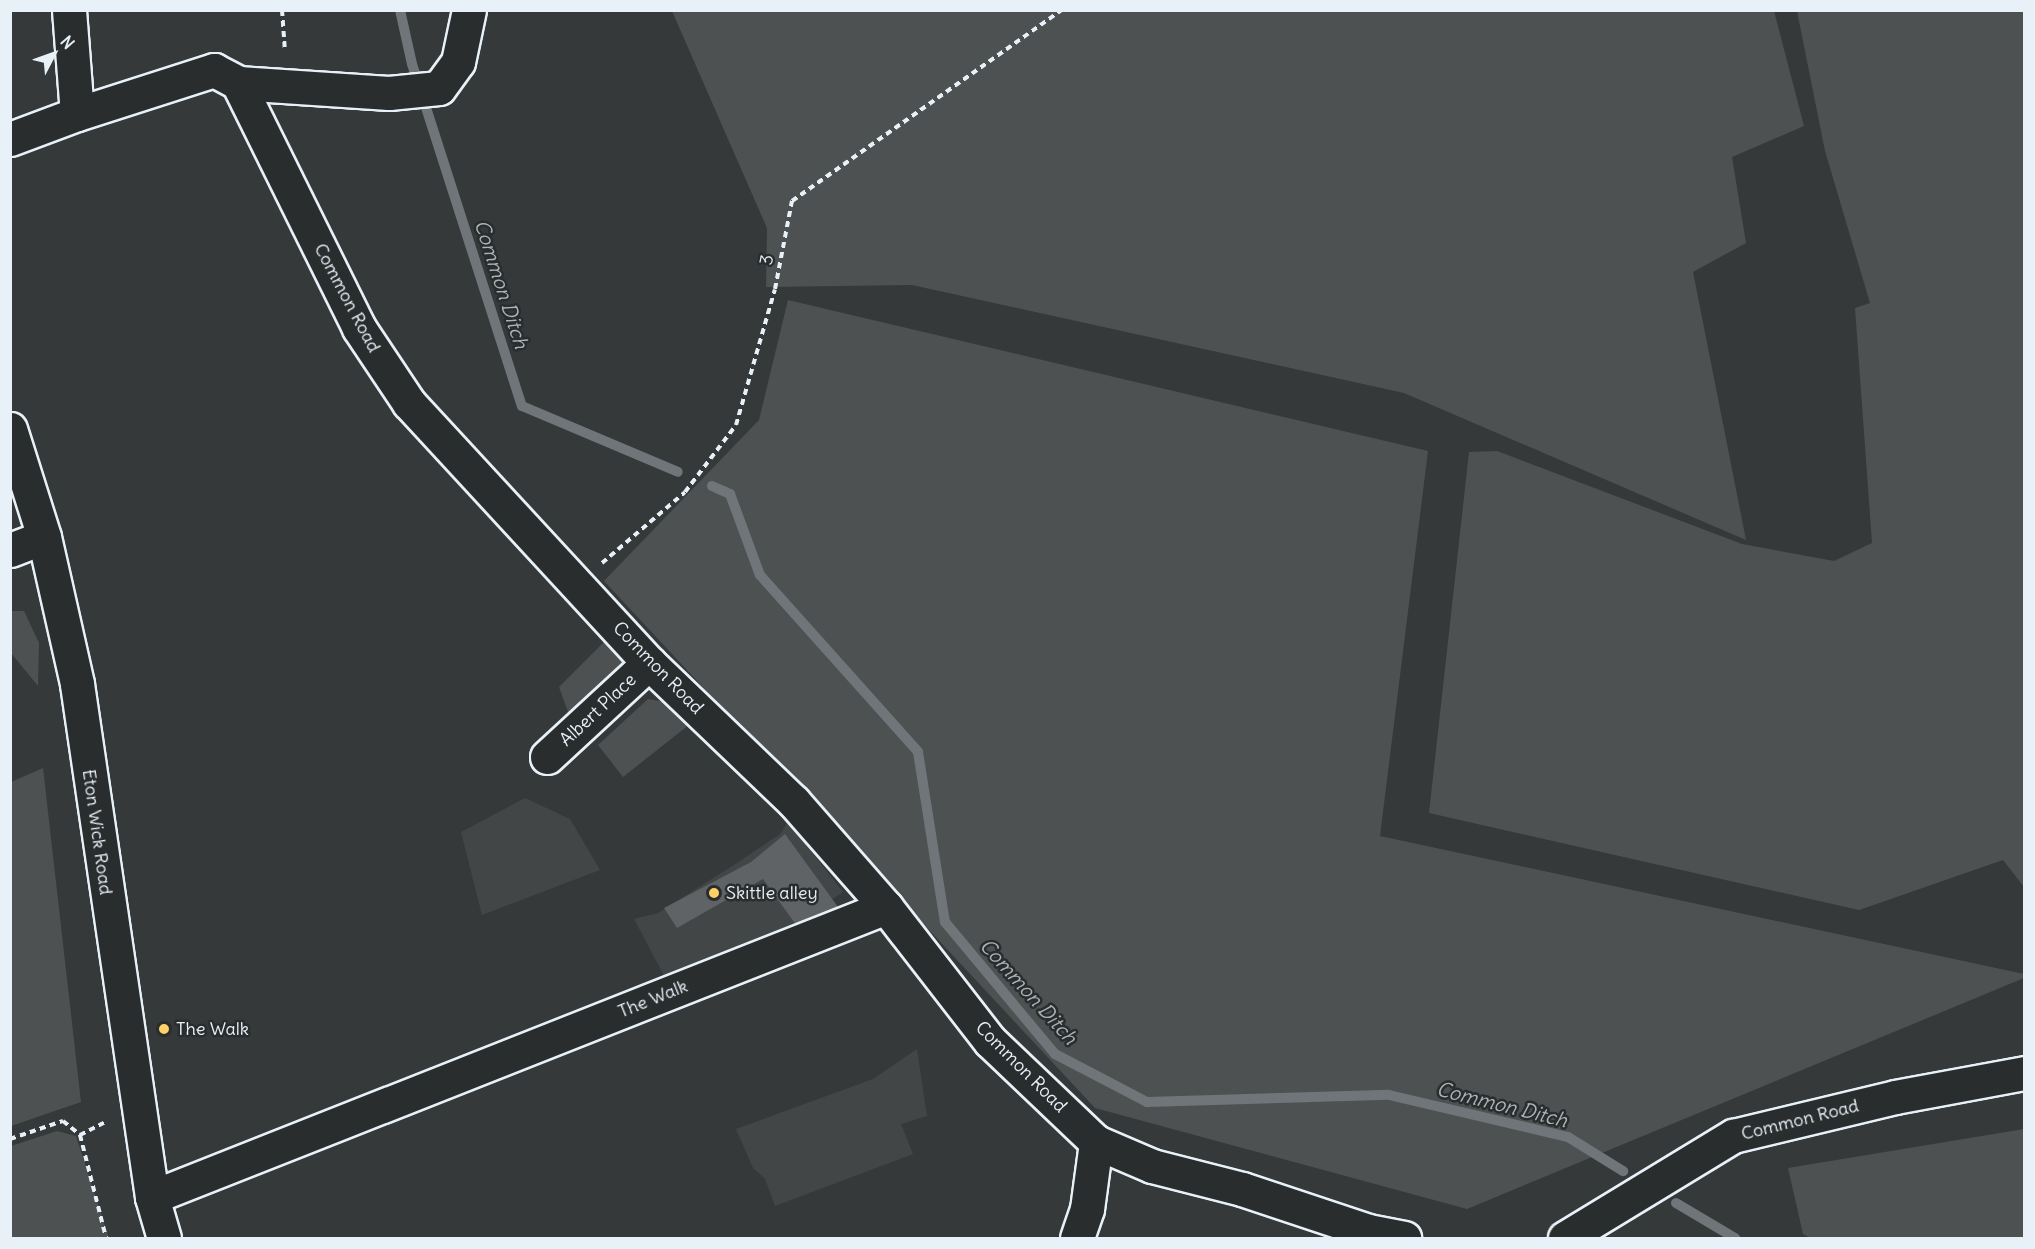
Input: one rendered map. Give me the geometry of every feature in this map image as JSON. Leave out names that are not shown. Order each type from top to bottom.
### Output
[{"type":"street","points":[[69,10],[77,114]]},
{"type":"street","points":[[10,139],[77,114],[214,70],[238,83],[397,92],[439,88],[458,62],[470,10]]},
{"type":"street","name":"Common Road","points":[[238,83],[359,328],[409,403],[649,663],[794,802],[886,907],[990,1041],[1096,1142],[1152,1166],[1242,1189],[1368,1231],[1404,1239]]},
{"type":"street","name":"Eton Wick Road","points":[[10,429],[44,537],[77,684],[152,1197],[164,1239]]},
{"type":"street","points":[[10,550],[44,537]]},
{"type":"street","name":"Albert Place","points":[[547,757],[649,663]]},
{"type":"street","name":"The Walk","points":[[152,1197],[886,907]]},
{"type":"street","name":"Common Road","points":[[1565,1239],[1732,1136],[1895,1097],[2025,1073]]},
{"type":"street","points":[[1077,1239],[1087,1209],[1096,1142]]},
{"type":"path","name":"3","points":[[578,584],[685,492],[736,425],[775,289],[792,201],[1062,10]]},
{"type":"path","points":[[10,1139],[63,1121],[80,1135],[106,1239]]},
{"type":"shaded area","points":[[672,11],[1774,11],[1804,126],[1732,157],[1746,243],[1693,272],[1746,540],[1404,393],[912,285],[766,287],[767,228]]},
{"type":"shaded area","points":[[1797,11],[2024,11],[2024,887],[2003,860],[1859,910],[1429,813],[1469,452],[1497,451],[1742,544],[1834,561],[1872,543],[1855,308],[1870,303],[1825,151]]},
{"type":"shaded area","points":[[788,300],[1428,451],[1380,836],[2024,974],[2024,978],[1467,1209],[1095,1108],[604,581],[759,420]]},
{"type":"shaded area","points":[[10,611],[24,611],[39,643],[38,686],[11,653]]},
{"type":"shaded area","points":[[606,640],[626,657],[628,684],[572,723],[559,687]]},
{"type":"shaded area","points":[[648,699],[671,703],[690,724],[623,777],[598,745]]},
{"type":"shaded area","points":[[43,768],[81,1102],[11,1126],[11,782]]},
{"type":"shaded area","points":[[525,798],[570,819],[600,870],[482,915],[461,832]]},
{"type":"shaded area","points":[[788,822],[843,892],[785,931],[670,987],[634,919],[658,913],[780,834]]},
{"type":"shaded area","points":[[917,1049],[927,1116],[901,1124],[913,1154],[775,1206],[765,1179],[753,1168],[736,1129],[873,1079]]},
{"type":"shaded area","points":[[2024,1129],[2024,1238],[1810,1238],[1803,1234],[1788,1168]]},
{"type":"shaded area","points":[[57,1131],[76,1136],[109,1238],[11,1238],[11,1146]]},
{"type":"building","points":[[785,834],[838,907],[799,929],[763,879],[677,928],[664,908],[751,862]]},
{"type":"waterway","name":"Common Ditch","points":[[400,10],[412,64],[522,406],[678,472]]},
{"type":"waterway","name":"Common Ditch","points":[[712,486],[730,494],[760,575],[918,752],[945,922],[1055,1054],[1147,1102],[1389,1095],[1568,1137],[1623,1171]]},
{"type":"waterway","name":"Common Ditch","points":[[1676,1203],[1735,1238]]},
{"type":"place","name":"Skittle alley","points":[[714,893]]},
{"type":"place","name":"The Walk","points":[[164,1029]]}]
